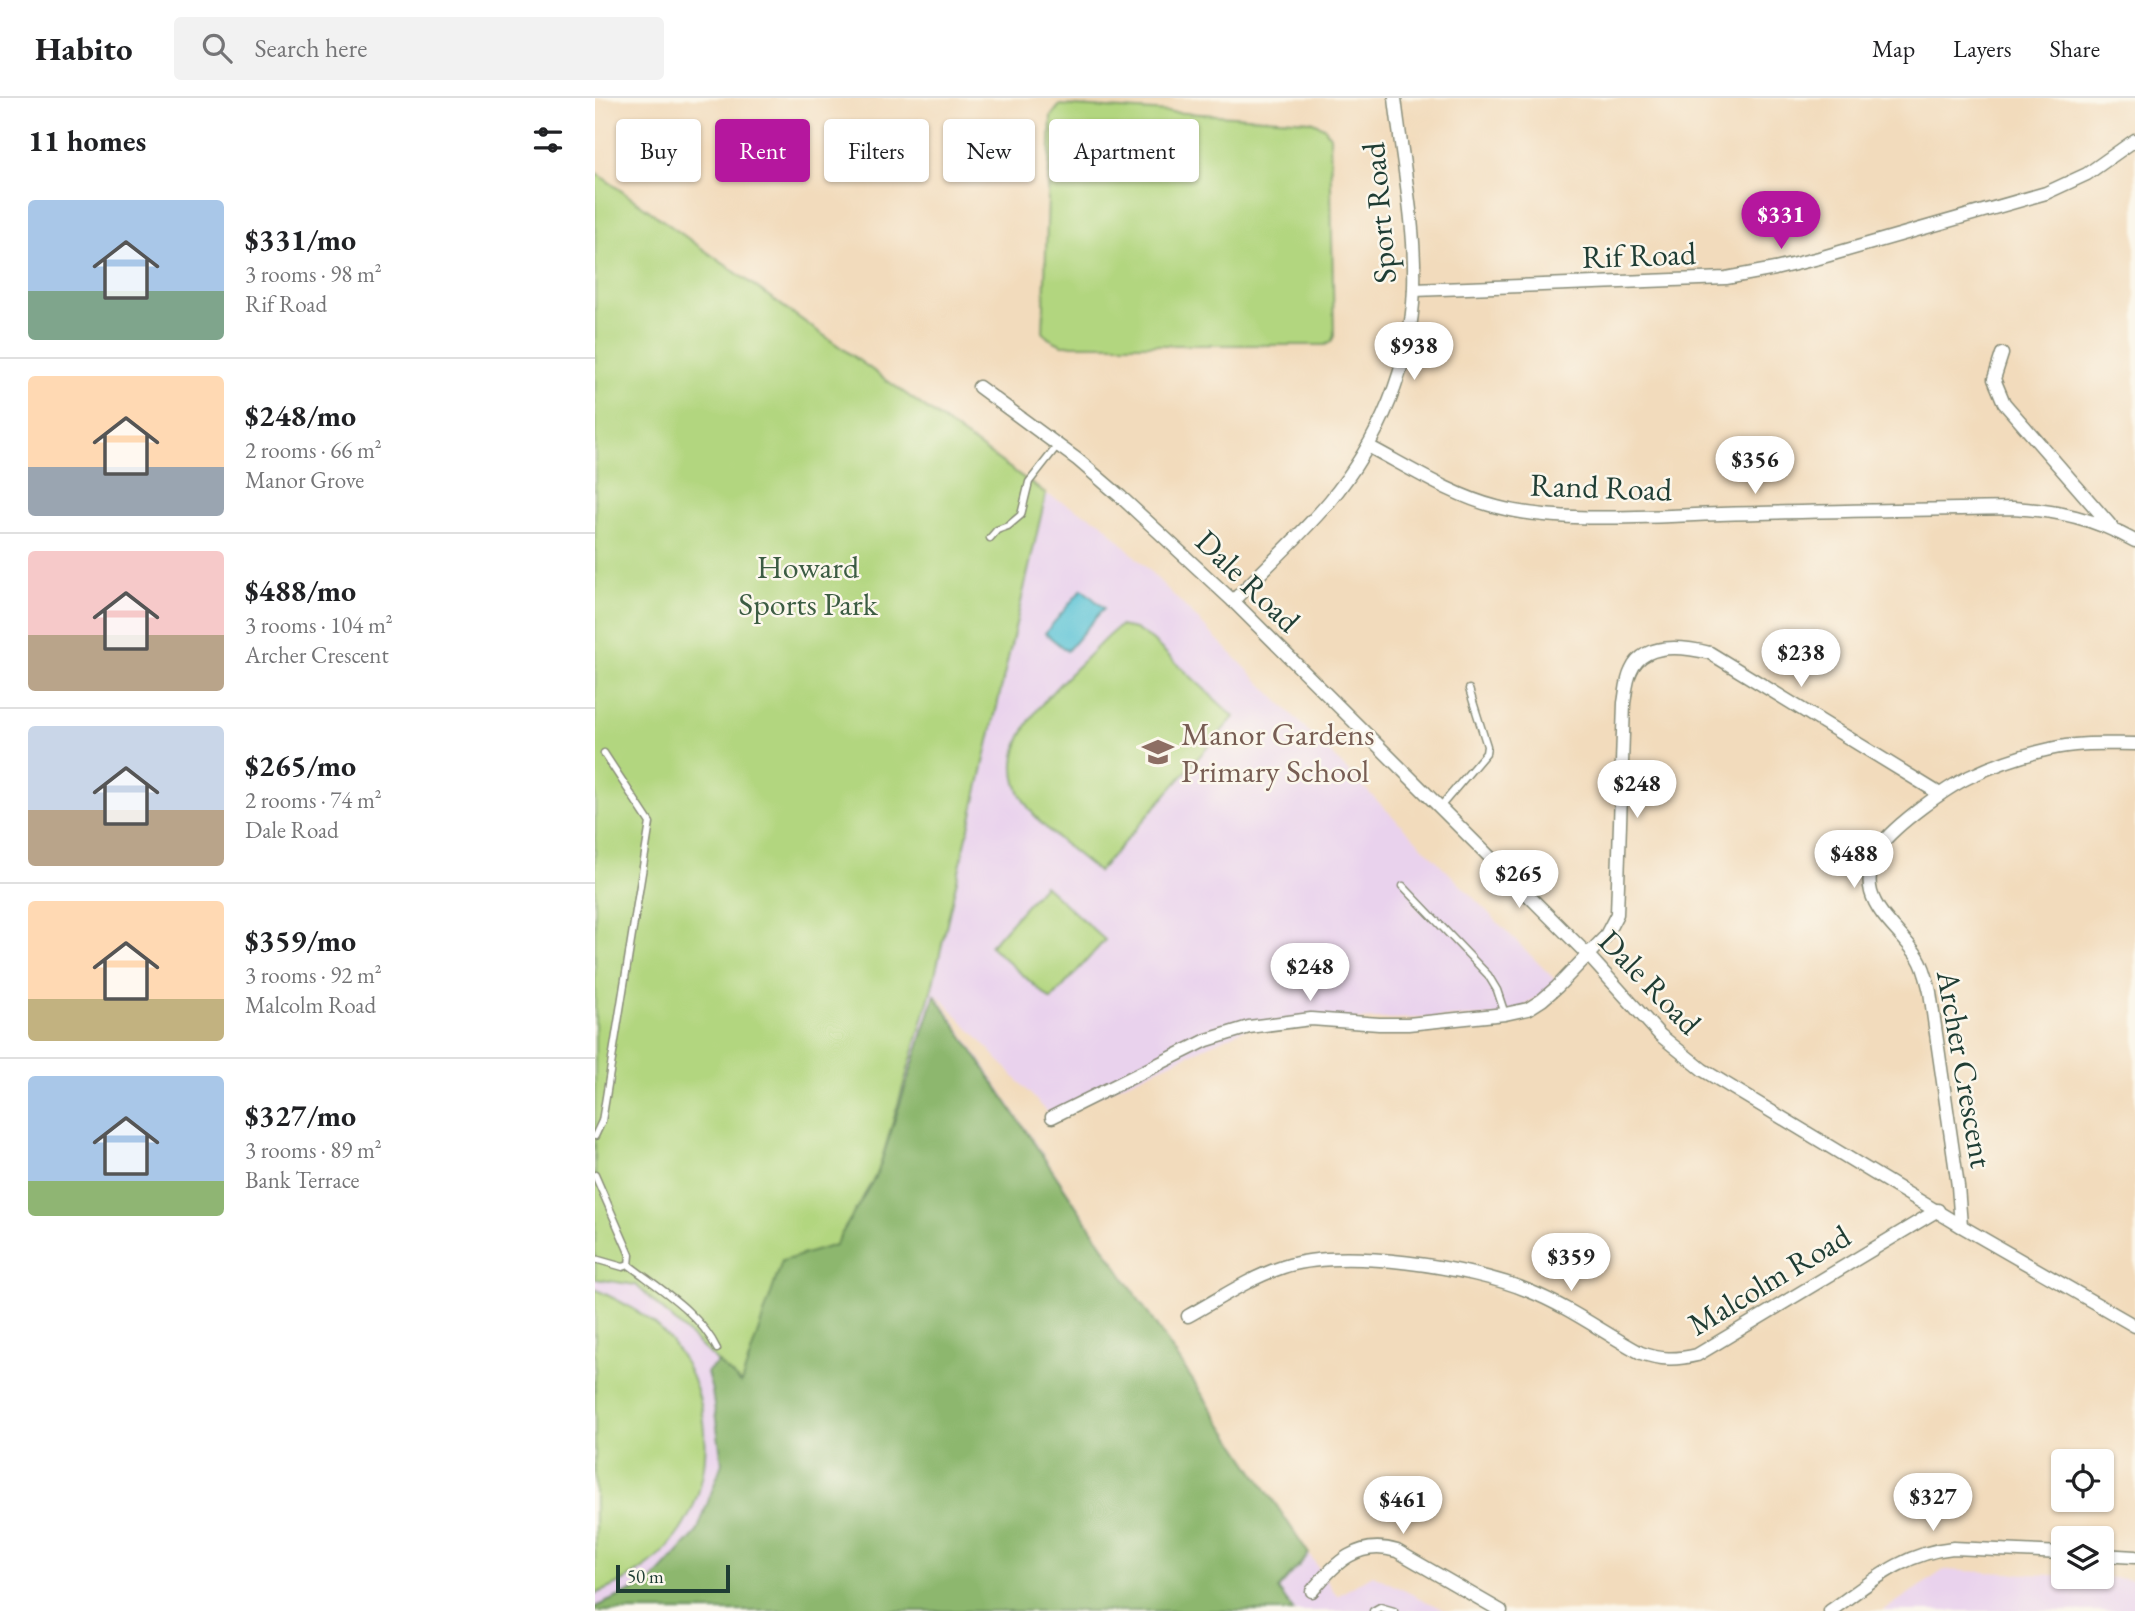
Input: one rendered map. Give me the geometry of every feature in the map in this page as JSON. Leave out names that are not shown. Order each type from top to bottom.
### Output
[{"type":"street","name":"Sport Road","points":[[1233,601],[1329,502],[1368,446],[1392,397],[1406,348],[1413,290],[1411,227],[1395,98]]},
{"type":"street","name":"Rif Road","points":[[1413,290],[1725,278],[1775,270],[2046,193],[2087,174],[2135,140]]},
{"type":"street","points":[[2002,354],[1994,379],[2004,403],[2113,529]]},
{"type":"street","name":"Dale Road","points":[[979,387],[1058,445],[1121,497],[1233,601],[1587,954],[1660,1035],[1703,1070],[1961,1226],[2135,1326]]},
{"type":"street","name":"Rand Road","points":[[1368,446],[1429,479],[1476,499],[1496,507],[1529,514],[1631,517],[2037,509],[2084,517],[2135,541]]},
{"type":"street","points":[[1052,1118],[1207,1040],[1249,1027],[1311,1019],[1408,1024],[1505,1014],[1528,1009],[1542,1000],[1605,937],[1617,914],[1624,704],[1627,682],[1633,667],[1649,654],[1669,647],[1710,653],[1940,794]]},
{"type":"street","name":"Archer Crescent","points":[[1961,1226],[1958,1186],[1930,992],[1924,968],[1917,955],[1880,910],[1871,892],[1869,875],[1880,846],[1892,833],[1940,794],[1968,778],[2049,749],[2069,745],[2135,744]]},
{"type":"street","name":"Malcolm Road","points":[[1188,1316],[1263,1274],[1285,1266],[1319,1260],[1392,1261],[1421,1264],[1502,1281],[1554,1302],[1641,1353],[1656,1359],[1677,1360],[1696,1356],[1938,1210]]},
{"type":"street","points":[[1312,1591],[1329,1571],[1353,1553],[1370,1547],[1383,1547],[1397,1552],[1501,1611]]},
{"type":"street","points":[[1830,1611],[1894,1566],[1935,1550],[1952,1548],[2051,1552]]},
{"type":"street","points":[[2114,1556],[2135,1557]]},
{"type":"lane","points":[[990,538],[1021,514],[1029,482],[1058,445]]},
{"type":"lane","points":[[1440,807],[1486,753],[1487,746],[1469,690]]},
{"type":"lane","points":[[595,1136],[602,1121],[650,822],[604,753]]},
{"type":"lane","points":[[1403,886],[1488,975],[1497,990],[1505,1014]]},
{"type":"lane","points":[[595,1175],[630,1255],[629,1265]]},
{"type":"lane","points":[[595,1259],[623,1267],[629,1265]]},
{"type":"lane","points":[[629,1265],[688,1312],[711,1335],[717,1349]]},
{"type":"lane","points":[[1373,1611],[1380,1607],[1394,1611]]},
{"type":"shaded area","points":[[595,172],[1046,494],[1101,522],[1558,983],[1510,1016],[1343,1020],[1249,1027],[1052,1117],[936,993],[1337,1596],[1373,1575],[1446,1611],[595,1611]]},
{"type":"shaded area","points":[[1944,1570],[2051,1575],[2051,1589],[2114,1589],[2114,1578],[2135,1579],[2135,1611],[1883,1611]]},
{"type":"green space","points":[[1060,105],[1311,121],[1324,127],[1330,136],[1334,336],[1331,342],[1325,345],[1062,345],[1048,338],[1043,332],[1049,170],[1049,182],[1199,182],[1199,119],[1051,119]]},
{"type":"green space","name":"Howard Sports Park","points":[[595,172],[1046,494],[932,988],[878,1172],[835,1245],[782,1262],[741,1384],[636,1285],[595,1279]]},
{"type":"green space","points":[[1120,626],[1135,629],[1152,640],[1234,717],[1098,872],[1048,830],[1031,811],[1016,781],[1014,762],[1018,743],[1039,708],[1104,639]]},
{"type":"green space","points":[[1044,885],[1105,940],[1051,1000],[990,946]]},
{"type":"green space","points":[[935,995],[1309,1554],[1278,1589],[1294,1611],[595,1611],[595,1607],[650,1583],[697,1532],[722,1463],[707,1372],[718,1362],[741,1383],[782,1261],[835,1245],[878,1172]]},
{"type":"green space","points":[[595,1289],[645,1317],[670,1340],[686,1364],[697,1391],[704,1419],[705,1448],[702,1476],[694,1503],[681,1529],[648,1566],[595,1594]]},
{"type":"water","points":[[1082,589],[1104,608],[1067,651],[1045,633]]},
{"type":"place","name":"Manor Gardens Primary School","points":[[1158,752]]}]
